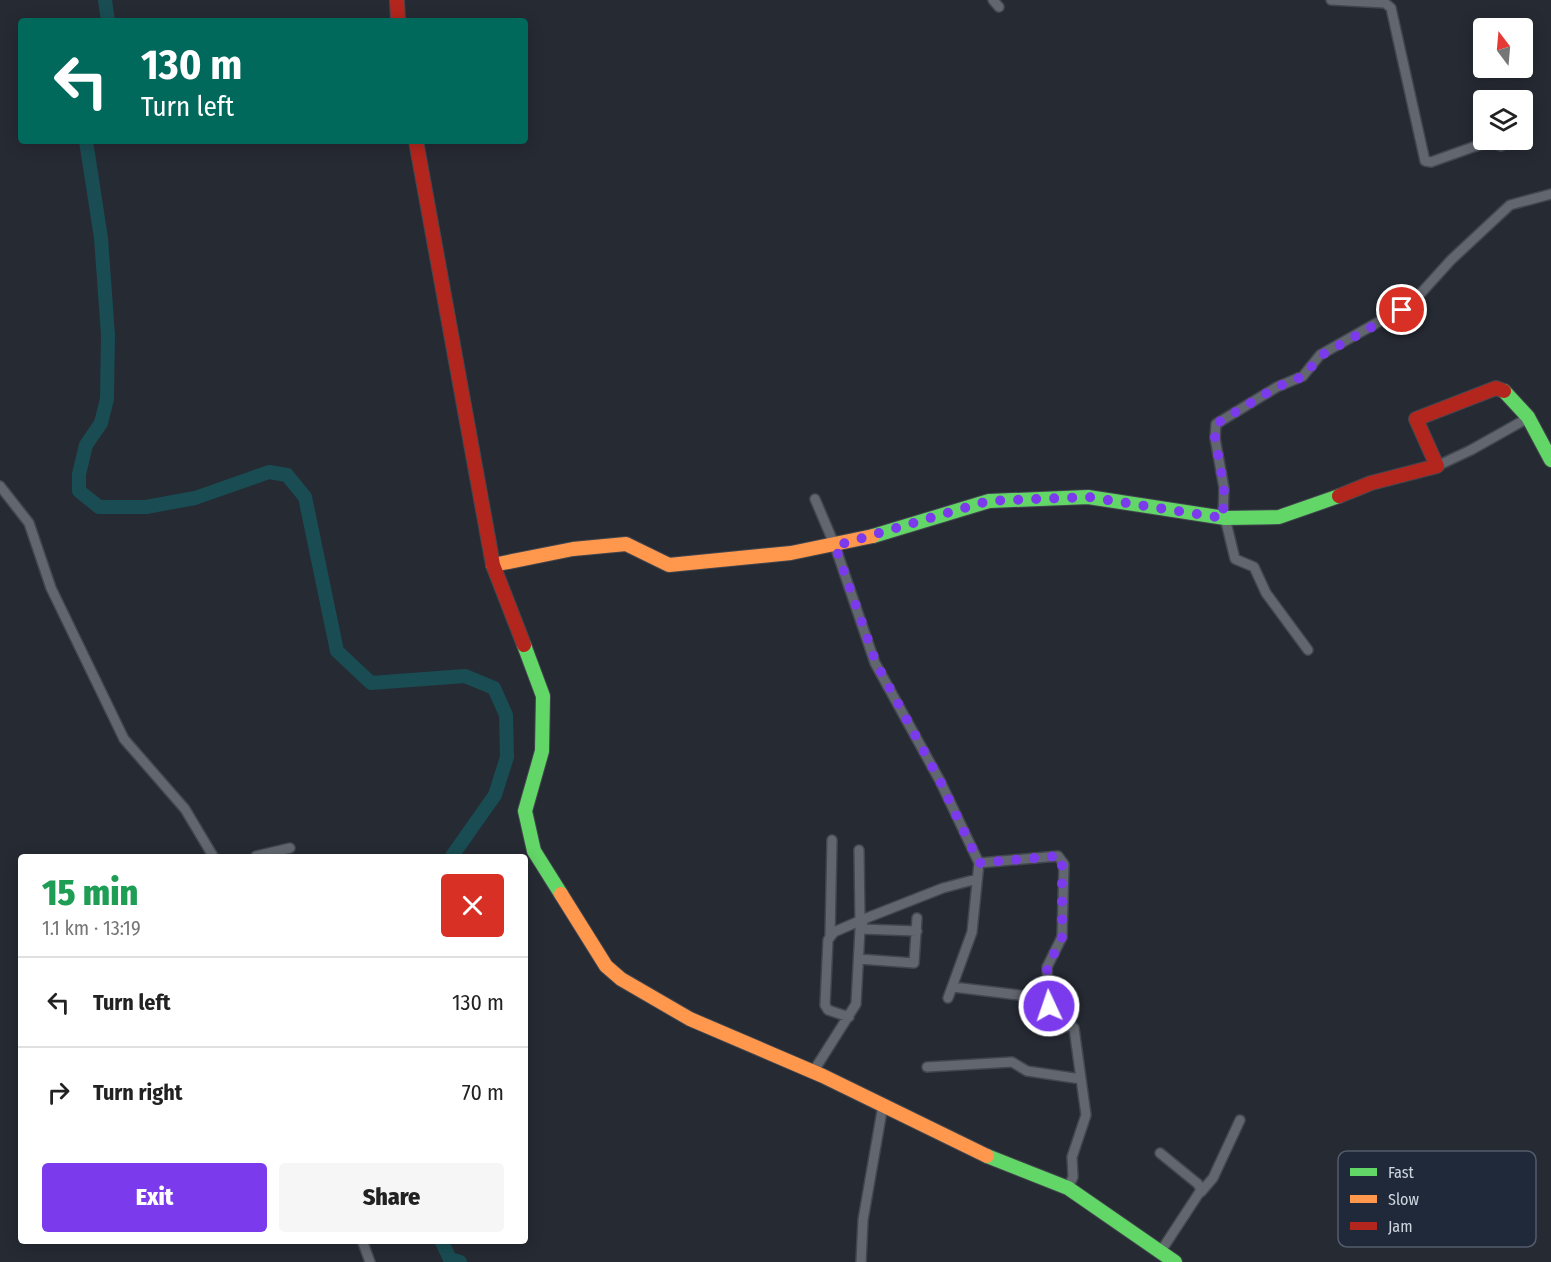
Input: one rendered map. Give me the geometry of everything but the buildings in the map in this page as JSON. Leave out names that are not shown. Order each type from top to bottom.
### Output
[{"type":"street","points":[[397,0],[399,18]]},
{"type":"street","points":[[1331,0],[1386,3],[1391,8],[1425,161],[1431,162],[1473,147]]},
{"type":"street","points":[[417,144],[493,565],[543,696],[542,750],[525,811],[534,851],[606,966],[621,979],[690,1019],[813,1072],[973,1150],[1068,1188],[1175,1262]]},
{"type":"street","points":[[1308,650],[1266,593],[1254,567],[1235,559],[1224,518],[1224,488],[1215,438],[1216,424],[1277,387],[1304,376],[1320,356],[1412,303],[1451,260],[1510,205],[1551,194]]},
{"type":"street","points":[[1437,466],[1416,419],[1496,388],[1507,391],[1528,418],[1551,460]]},
{"type":"street","points":[[493,565],[600,546],[626,544],[669,565],[835,546],[988,501],[1088,497],[1224,518],[1279,517],[1329,501],[1371,483],[1437,466],[1528,418]]},
{"type":"street","points":[[0,486],[29,523],[51,588],[124,739],[185,809],[212,854]]},
{"type":"street","points":[[816,499],[876,663],[940,781],[979,863],[972,932],[948,998]]},
{"type":"street","points":[[832,840],[830,936],[825,1005],[828,1010],[849,1017]]},
{"type":"street","points":[[264,854],[290,848]]},
{"type":"street","points":[[813,1072],[857,1001],[862,923],[859,850]]},
{"type":"street","points":[[979,863],[1058,856],[1062,858],[1062,937],[1047,968],[1050,1025],[1053,1028],[1071,1026],[1074,1028],[1086,1115],[1072,1157],[1073,1177],[1068,1188]]},
{"type":"street","points":[[830,936],[943,888],[978,879]]},
{"type":"street","points":[[859,959],[914,963],[917,918]]},
{"type":"street","points":[[862,923],[917,931]]},
{"type":"street","points":[[953,987],[1019,995]]},
{"type":"street","points":[[927,1067],[1012,1062],[1028,1071],[1081,1078]]},
{"type":"street","points":[[861,1262],[863,1220],[883,1106]]},
{"type":"street","points":[[1161,1251],[1213,1178],[1240,1120]]},
{"type":"street","points":[[1160,1153],[1198,1184],[1201,1192]]},
{"type":"street","points":[[363,1244],[370,1262]]},
{"type":"waterway","points":[[105,0],[108,18]]},
{"type":"waterway","points":[[86,144],[101,238],[108,335],[107,399],[101,423],[86,445],[79,474],[79,491],[99,507],[146,507],[195,498],[269,472],[287,475],[305,497],[337,651],[371,683],[465,676],[494,688],[506,715],[507,757],[495,795],[453,854]]},
{"type":"waterway","points":[[443,1244],[450,1259],[460,1262]]},
{"type":"traffic: fast","points":[[1504,391],[1528,417],[1551,460]]},
{"type":"traffic: fast","points":[[873,536],[989,501],[1088,497],[1225,518],[1279,517],[1339,496]]},
{"type":"traffic: fast","points":[[524,645],[543,696],[542,751],[525,811],[534,851],[561,894]]},
{"type":"traffic: fast","points":[[987,1156],[1068,1188],[1175,1262]]},
{"type":"traffic: slow","points":[[493,565],[573,549],[626,544],[669,565],[791,553],[873,536]]},
{"type":"traffic: slow","points":[[561,894],[606,966],[621,979],[690,1019],[823,1076],[987,1156]]},
{"type":"traffic: jam","points":[[397,0],[398,18]]},
{"type":"traffic: jam","points":[[417,144],[493,565],[524,645]]},
{"type":"traffic: jam","points":[[1339,496],[1371,483],[1437,466],[1416,419],[1496,388],[1504,391]]},
{"type":"route","points":[[1049,1006],[1047,968],[1062,937],[1064,864],[1062,858],[1058,856],[979,863],[940,781],[876,663],[835,546],[988,501],[1088,497],[1223,518],[1224,488],[1215,438],[1216,424],[1277,387],[1304,376],[1320,356],[1402,310]]}]
